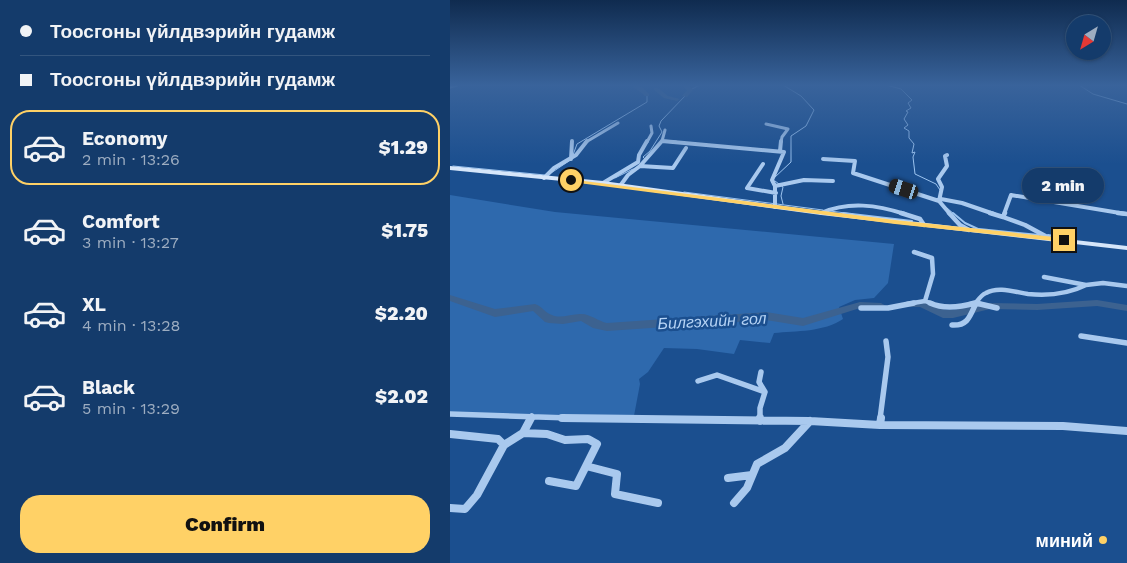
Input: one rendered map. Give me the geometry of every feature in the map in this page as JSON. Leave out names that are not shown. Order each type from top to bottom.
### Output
[{"type":"main road","points":[[450,168],[603,183],[821,213],[1127,248]]},
{"type":"street","points":[[544,178],[554,168],[571,159],[588,140],[618,123]]},
{"type":"street","points":[[766,124],[788,129],[782,137],[780,151]]},
{"type":"street","points":[[603,183],[638,162],[638,155],[652,133],[651,126]]},
{"type":"street","points":[[620,186],[628,175],[640,166],[662,141],[665,130]]},
{"type":"street","points":[[571,159],[572,141]]},
{"type":"street","points":[[662,141],[780,151],[784,154],[772,180],[776,193],[775,206]]},
{"type":"street","points":[[640,166],[673,168],[686,148]]},
{"type":"street","points":[[940,200],[942,187],[938,179],[947,166],[945,162],[945,156],[947,155]]},
{"type":"street","points":[[823,159],[855,161],[853,173],[940,200],[962,203],[1025,225],[1048,238]]},
{"type":"street","points":[[763,164],[748,188],[776,193]]},
{"type":"street","points":[[775,186],[816,179],[833,181]]},
{"type":"street","points":[[1004,217],[1011,195],[1127,214]]},
{"type":"street","points":[[940,200],[960,224],[970,230]]},
{"type":"street","points":[[821,213],[832,207],[888,208],[920,219],[924,225]]},
{"type":"street","points":[[914,252],[932,258],[934,264],[932,279],[925,301]]},
{"type":"street","points":[[1044,277],[1086,285]]},
{"type":"street","points":[[952,325],[959,326],[966,322],[976,299],[982,293],[994,290],[1023,294],[1061,294],[1086,285],[1103,283],[1127,286]]},
{"type":"street","points":[[861,308],[888,308],[925,301],[945,307],[997,308]]},
{"type":"street","points":[[1081,336],[1127,343]]},
{"type":"street","points":[[880,425],[883,386],[888,356],[886,342]]},
{"type":"street","points":[[760,421],[760,408],[765,392],[760,382],[761,372]]},
{"type":"street","points":[[698,381],[716,375],[765,392]]},
{"type":"street","points":[[450,414],[636,420],[810,421],[880,425],[1063,426],[1127,430]]},
{"type":"street","points":[[450,508],[465,509],[477,495],[504,445],[523,433],[532,416]]},
{"type":"street","points":[[734,503],[747,488],[756,464],[785,448],[810,421]]},
{"type":"street","points":[[523,433],[547,434],[565,440],[588,439],[597,444],[576,486],[549,481]]},
{"type":"street","points":[[450,434],[498,439],[504,445]]},
{"type":"street","points":[[586,466],[617,474],[615,494],[658,503]]},
{"type":"street","points":[[728,478],[752,475]]},
{"type":"shaded area","points":[[450,195],[555,212],[894,244],[888,283],[874,298],[855,300],[839,307],[843,319],[835,323],[819,329],[774,333],[770,343],[740,340],[734,354],[697,349],[664,348],[648,372],[639,379],[640,384],[633,421],[450,413]]},
{"type":"waterway","points":[[573,155],[577,144],[632,111]]},
{"type":"waterway","points":[[645,159],[643,157],[650,151],[662,132],[659,126],[661,121],[670,111]]},
{"type":"waterway","points":[[774,178],[791,162],[791,136],[806,126],[813,111]]},
{"type":"waterway","points":[[907,111],[908,112],[904,119],[908,125],[904,128],[909,131],[909,138],[914,144],[912,153],[915,152],[913,157],[915,174],[936,184],[940,190]]},
{"type":"waterway","points":[[551,173],[572,159]]},
{"type":"waterway","points":[[453,166],[545,175]]},
{"type":"waterway","points":[[615,178],[633,169]]},
{"type":"waterway","points":[[775,181],[783,187],[781,196],[783,204]]},
{"type":"waterway","points":[[684,192],[823,210]]},
{"type":"waterway","points":[[947,208],[954,214]]},
{"type":"waterway","points":[[830,211],[853,214]]},
{"type":"waterway","points":[[843,213],[912,221]]},
{"type":"waterway","points":[[953,213],[965,223],[978,229]]},
{"type":"waterway","points":[[979,229],[1039,235]]},
{"type":"waterway","points":[[1048,235],[1066,238]]},
{"type":"waterway","name":"Билгэхийн гол","points":[[450,298],[495,313],[535,307],[549,319],[563,320],[582,317],[597,325],[607,327],[766,316],[803,322],[860,305],[881,306]]},
{"type":"waterway","name":"Билгэхийн гол","points":[[910,304],[921,303],[943,314],[953,314],[990,306],[1037,307],[1097,303],[1127,308]]},
{"type":"place","name":"миний","points":[[1103,540]]},
{"type":"route","points":[[571,180],[821,213],[1064,240]]}]
